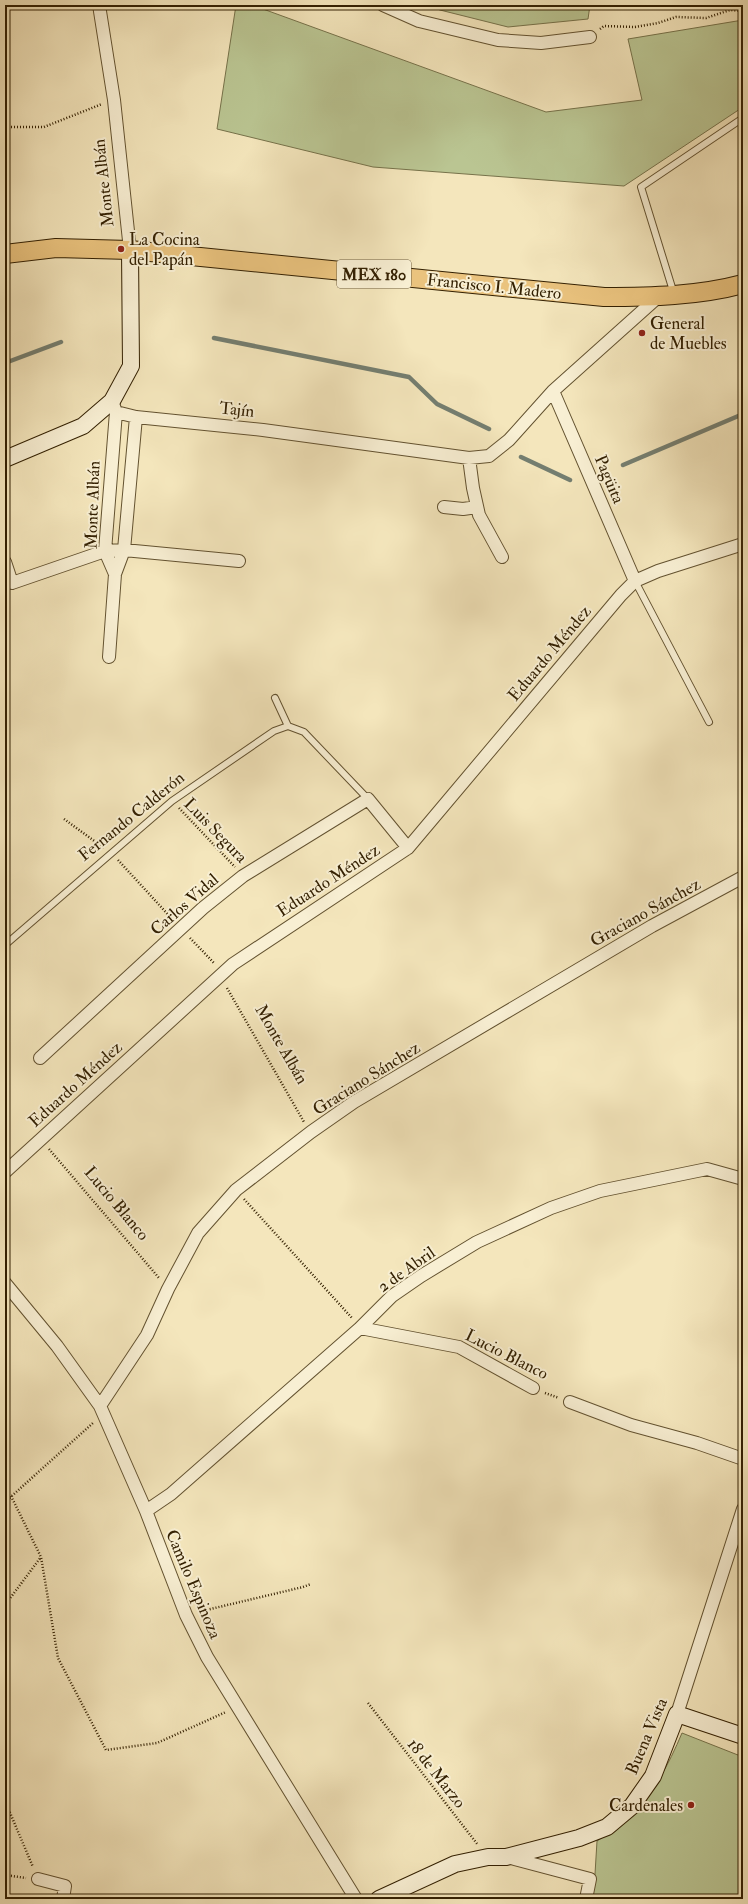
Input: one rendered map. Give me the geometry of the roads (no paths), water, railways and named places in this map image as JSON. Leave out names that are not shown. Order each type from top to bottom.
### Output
[{"type":"main road","name":"Francisco I. Madero","points":[[5,254],[56,248],[130,250],[604,298],[667,296],[726,289],[743,284]]},
{"type":"street","name":"Monte Albán","points":[[99,5],[114,100],[130,250],[131,366],[114,407],[105,551],[115,574]]},
{"type":"street","points":[[383,5],[419,21],[498,40],[541,43],[590,37]]},
{"type":"street","points":[[553,391],[667,296]]},
{"type":"street","name":"Tajín","points":[[114,407],[136,418],[263,430],[469,458],[489,456],[509,440],[553,391]]},
{"type":"street","name":"Pagüita","points":[[553,391],[635,581]]},
{"type":"street","points":[[5,459],[83,426],[114,407]]},
{"type":"street","name":"Monte Albán","points":[[109,657],[115,574],[124,550],[136,418]]},
{"type":"street","points":[[469,458],[479,515],[502,557]]},
{"type":"street","points":[[110,484],[130,487]]},
{"type":"street","points":[[444,507],[463,509],[477,507]]},
{"type":"street","name":"Eduardo Méndez","points":[[5,1172],[221,974],[408,848],[621,595],[635,581],[658,571],[743,544]]},
{"type":"street","points":[[5,562],[12,583],[105,551],[124,550],[239,561]]},
{"type":"street","points":[[368,799],[408,848]]},
{"type":"street","name":"Carlos Vidal","points":[[40,1058],[181,928],[243,876],[368,799]]},
{"type":"street","name":"Graciano Sánchez","points":[[102,1410],[147,1335],[168,1289],[198,1233],[236,1190],[311,1132],[354,1102],[652,926],[743,877]]},
{"type":"street","name":"2 de Abril","points":[[146,1511],[171,1494],[360,1328],[392,1296],[421,1276],[477,1242],[551,1208],[600,1191],[708,1169],[743,1179]]},
{"type":"street","name":"Camilo Espinoza","points":[[5,1283],[57,1346],[102,1410],[146,1511],[186,1615],[207,1657],[356,1899]]},
{"type":"street","name":"Lucio Blanco","points":[[360,1328],[459,1347],[533,1388]]},
{"type":"street","points":[[570,1402],[632,1425],[697,1443],[743,1459]]},
{"type":"street","name":"Buena Vista","points":[[379,1899],[455,1864],[488,1857],[506,1857],[579,1838],[607,1827],[632,1806],[653,1776],[677,1714],[743,1509]]},
{"type":"street","points":[[677,1714],[743,1736]]},
{"type":"street","points":[[506,1857],[590,1878],[586,1899]]},
{"type":"street","points":[[38,1879],[65,1886],[63,1899]]},
{"type":"lane","points":[[667,296],[641,187],[743,118]]},
{"type":"lane","points":[[635,581],[710,722]]},
{"type":"lane","points":[[275,698],[288,726],[304,732],[368,799]]},
{"type":"lane","name":"Fernando Calderón","points":[[5,945],[172,801],[274,731],[288,726]]},
{"type":"waterway","points":[[214,338],[409,377],[437,404],[489,429]]},
{"type":"waterway","points":[[5,363],[61,342]]},
{"type":"waterway","points":[[623,465],[743,414]]},
{"type":"waterway","points":[[521,457],[570,480]]},
{"type":"place","name":"La Cocina del Papán","points":[[121,249]]},
{"type":"place","name":"General de Muebles","points":[[642,333]]},
{"type":"place","name":"Cardenales","points":[[691,1805]]}]
